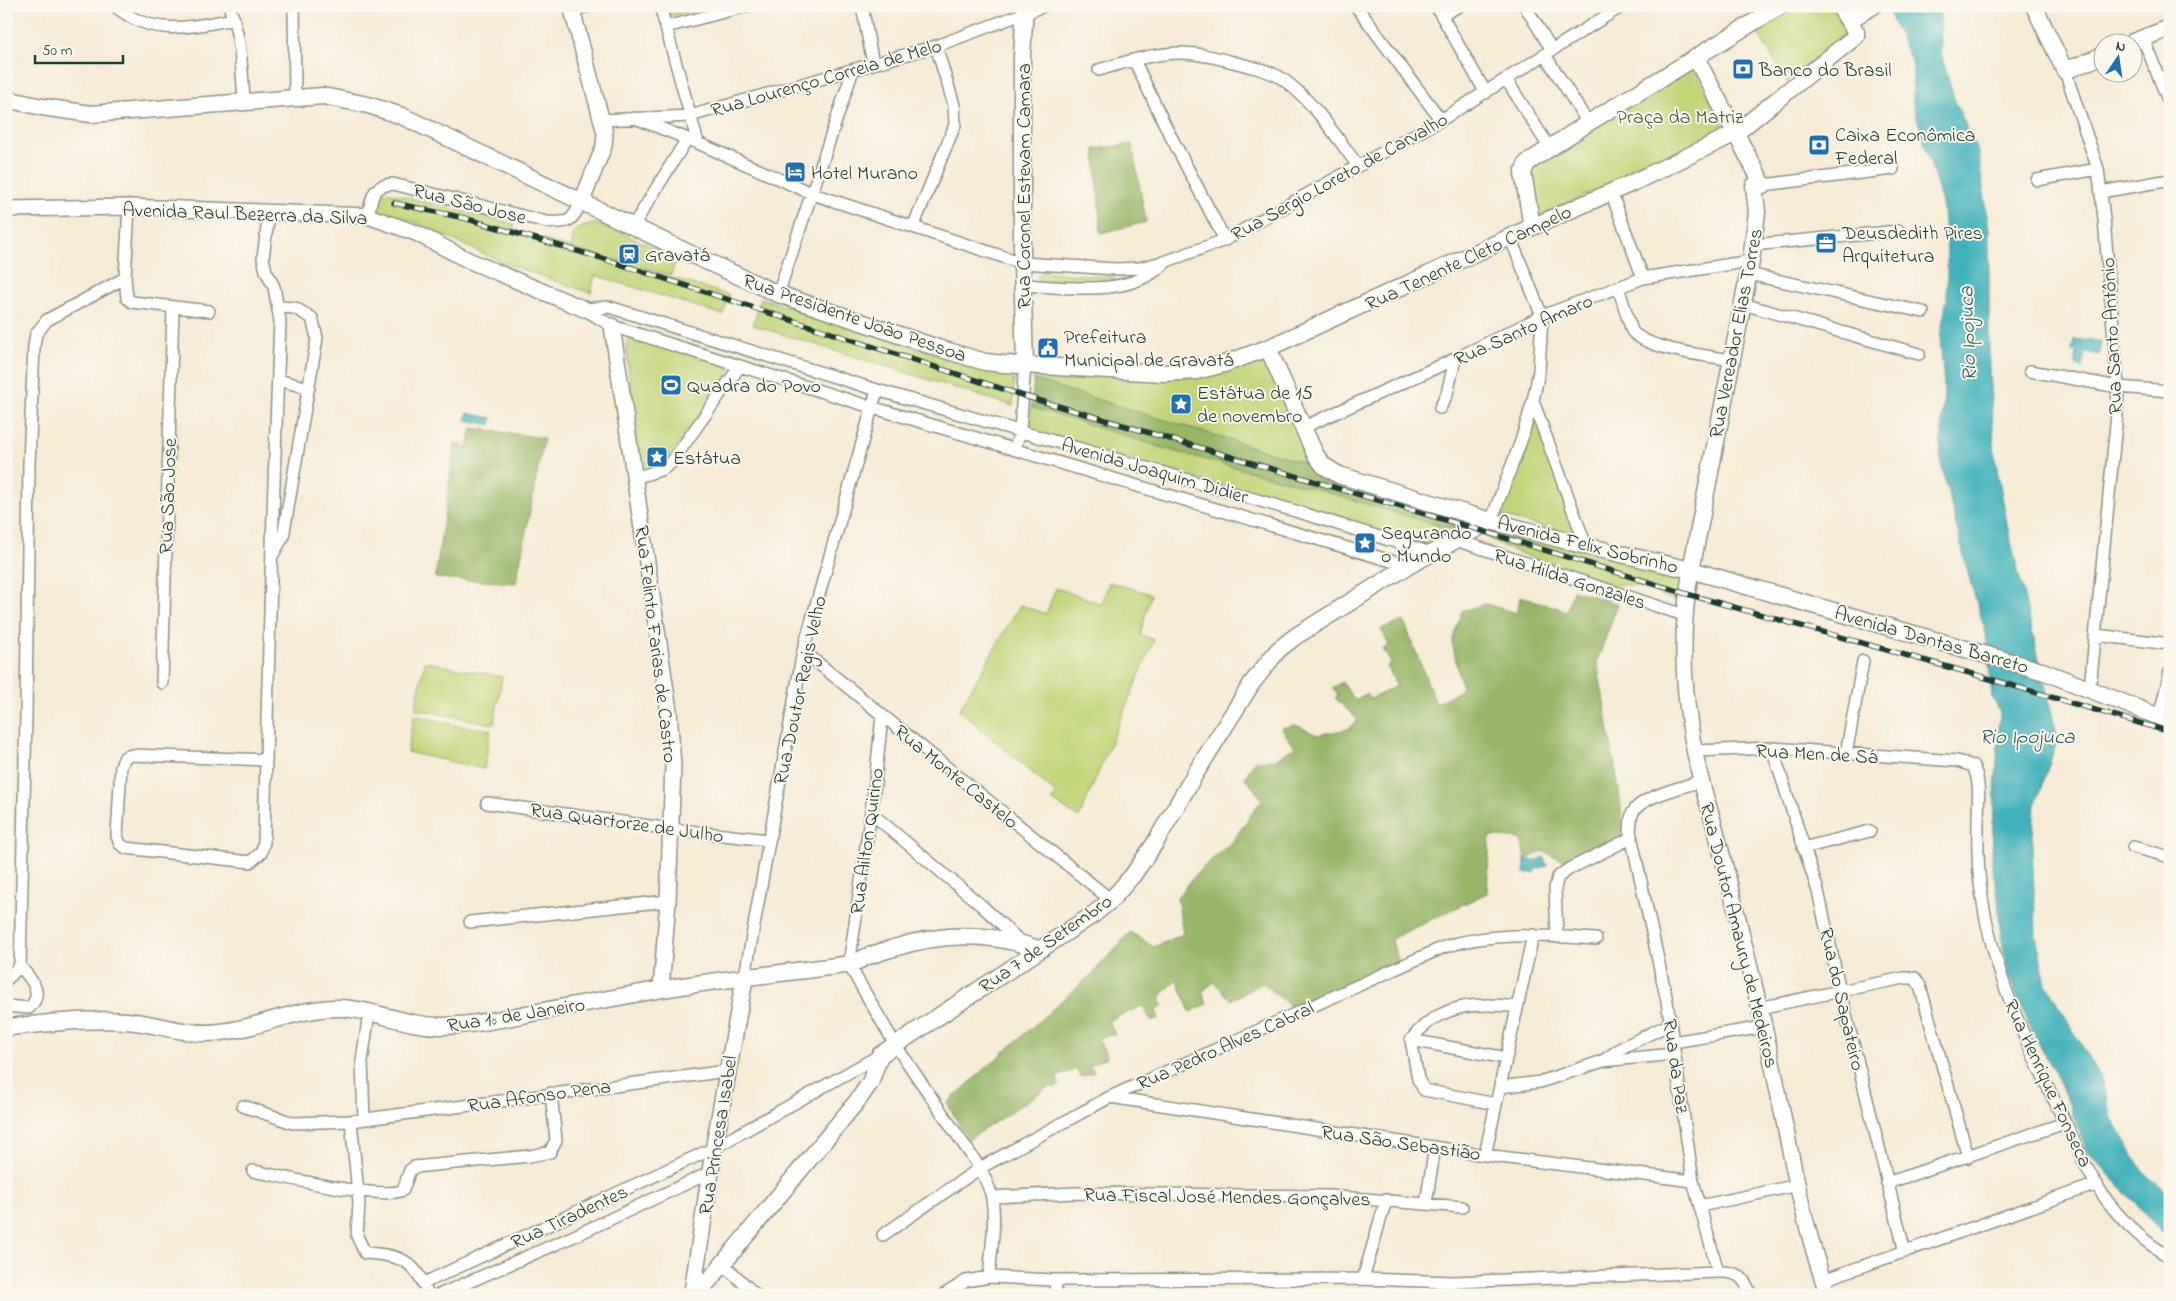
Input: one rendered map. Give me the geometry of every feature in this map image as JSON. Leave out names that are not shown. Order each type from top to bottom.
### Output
[{"type":"main road","points":[[1532,226],[1524,181],[1524,168],[1527,163],[1549,147],[1780,6]]},
{"type":"main road","points":[[1839,6],[1861,13]]},
{"type":"main road","name":"Rua Santo Antônio","points":[[2034,6],[2065,71]]},
{"type":"main road","name":"Rua Coronel Estevam Camara","points":[[1024,10],[1022,56],[1022,262],[1025,365]]},
{"type":"main road","name":"Rua Tenente Cleto Campelo","points":[[1025,365],[1162,373],[1196,371],[1224,364],[1268,348],[1532,226],[1689,157],[1736,133],[1854,37],[1861,13]]},
{"type":"main road","points":[[2144,38],[2170,28]]},
{"type":"main road","points":[[1696,58],[1762,185]]},
{"type":"main road","points":[[2065,71],[2094,59]]},
{"type":"main road","name":"Rua Presidente João Pessoa","points":[[6,99],[90,114],[323,96],[368,105],[402,116],[778,294],[963,356],[992,363],[1025,365]]},
{"type":"main road","name":"Rua Vereador Elias Torres","points":[[1690,570],[1751,260],[1757,212],[1754,186],[1762,185]]},
{"type":"main road","name":"Avenida Felix Sobrinho","points":[[1268,348],[1320,460],[1339,474],[1492,521],[1586,546],[1690,570]]},
{"type":"main road","name":"Rua 7 de Setembro","points":[[880,1055],[896,1046],[1031,947],[1094,914],[1111,900],[1133,874],[1155,843],[1195,774],[1252,683],[1270,659],[1296,636],[1408,566],[1492,521]]},
{"type":"main road","name":"Avenida Dantas Barreto","points":[[1690,570],[2045,672],[2165,719]]},
{"type":"main road","name":"Rua 1º de Janeiro","points":[[6,1027],[94,1020],[129,1021],[205,1033],[246,1026],[320,1009],[351,1008],[415,1025],[475,1024],[661,989],[745,976],[849,965],[897,946],[943,938],[973,936],[996,938],[1031,947]]},
{"type":"main road","name":"Rua Princesa Isabel","points":[[692,1295],[714,1148],[745,976]]},
{"type":"main road","points":[[697,1295],[858,1100],[870,1083],[880,1055]]},
{"type":"street","points":[[115,6],[129,18],[152,26],[188,27],[234,19]]},
{"type":"street","points":[[229,6],[234,19],[244,101]]},
{"type":"street","points":[[294,6],[295,98]]},
{"type":"street","points":[[582,201],[604,146],[605,133],[572,8],[589,6]]},
{"type":"street","points":[[632,226],[692,141],[690,116],[660,6]]},
{"type":"street","points":[[666,27],[713,10],[747,6]]},
{"type":"street","points":[[862,6],[873,64]]},
{"type":"street","name":"Rua Lourenço Correia de Melo","points":[[602,120],[690,116],[936,46],[1024,10],[1044,6]]},
{"type":"street","points":[[1356,6],[1441,120]]},
{"type":"street","points":[[1459,6],[1439,11],[1486,93]]},
{"type":"street","name":"Rua Sergio Loreto de Carvalho","points":[[635,118],[812,194],[1022,262],[1116,269],[1139,268],[1167,261],[1225,240],[1441,120],[1622,6]]},
{"type":"street","points":[[1527,7],[1548,52],[1588,123]]},
{"type":"street","points":[[912,226],[954,125],[954,105],[936,46]]},
{"type":"street","points":[[2144,52],[2170,105]]},
{"type":"street","points":[[1099,70],[1134,60],[1181,53],[1235,63],[1274,74],[1294,89],[1331,129],[1358,166]]},
{"type":"street","points":[[1134,60],[1166,127],[1225,240]]},
{"type":"street","points":[[778,294],[853,70]]},
{"type":"street","name":"Rua Santo Antônio","points":[[2065,71],[2098,169],[2118,387],[2091,678]]},
{"type":"street","points":[[1506,79],[1549,147]]},
{"type":"street","points":[[1762,185],[1892,169]]},
{"type":"street","points":[[2037,180],[2098,169]]},
{"type":"street","points":[[2101,192],[2170,180]]},
{"type":"street","name":"Rua São Jose","points":[[368,216],[376,190],[382,185],[393,184],[547,222],[566,222],[573,218],[582,201]]},
{"type":"street","points":[[1611,192],[1642,278]]},
{"type":"street","points":[[129,207],[125,278],[126,294],[132,302],[209,311]]},
{"type":"street","name":"Avenida Raul Bezerra da Silva","points":[[6,209],[129,207],[368,216],[385,220],[416,233],[468,260],[584,309],[612,326],[871,407]]},
{"type":"street","points":[[266,760],[132,755],[125,757],[120,766],[117,836],[120,844],[126,848],[250,862],[261,853],[264,842],[266,760],[270,560],[278,380],[279,307],[263,258],[269,212]]},
{"type":"street","name":"Rua Santo Amaro","points":[[1304,427],[1455,359],[1542,316],[1642,278],[1751,260],[1899,231]]},
{"type":"street","points":[[1492,521],[1521,441],[1533,401],[1538,372],[1542,316],[1510,237]]},
{"type":"street","points":[[1751,260],[1922,312]]},
{"type":"street","name":"Rua Sergio Loreto de Carvalho","points":[[1023,285],[1111,287],[1142,278],[1167,261]]},
{"type":"street","points":[[6,1006],[29,1008],[35,1002],[35,987],[20,966],[26,718],[28,464],[34,346],[36,334],[42,324],[125,278]]},
{"type":"street","points":[[1618,287],[1629,324],[1636,336],[1657,345],[1730,360]]},
{"type":"street","points":[[1742,304],[1919,354]]},
{"type":"street","points":[[270,560],[283,538],[317,338],[312,318],[295,308],[279,307]]},
{"type":"street","points":[[609,307],[612,326]]},
{"type":"street","name":"Avenida Raul Bezerra da Silva","points":[[584,309],[609,307],[877,390]]},
{"type":"street","name":"Rua São Jose","points":[[162,683],[173,308]]},
{"type":"street","name":"Rua Felinto Farias de Castro","points":[[612,326],[669,711],[673,766],[668,902],[661,989]]},
{"type":"street","points":[[680,347],[684,330]]},
{"type":"street","points":[[772,376],[778,359]]},
{"type":"street","points":[[1440,408],[1447,394],[1455,359]]},
{"type":"street","points":[[1015,450],[1020,430],[1025,365]]},
{"type":"street","points":[[635,478],[663,469],[672,463],[740,366]]},
{"type":"street","points":[[2030,371],[2118,387],[2170,391]]},
{"type":"street","points":[[278,380],[309,388]]},
{"type":"street","name":"Rua Doutor Regis Velho","points":[[745,976],[803,652],[877,390]]},
{"type":"street","name":"Avenida Joaquim Didier","points":[[877,390],[1020,430],[1431,553]]},
{"type":"street","points":[[1533,401],[1586,546]]},
{"type":"street","name":"Avenida Joaquim Didier","points":[[871,407],[1408,566]]},
{"type":"street","points":[[1129,484],[1135,465]]},
{"type":"street","points":[[1220,510],[1227,491]]},
{"type":"street","points":[[1297,532],[1302,513]]},
{"type":"street","name":"Rua Hilda Gonzales","points":[[1456,540],[1684,615]]},
{"type":"street","name":"Rua Doutor Amaury de Medeiros","points":[[1690,570],[1684,615],[1686,698],[1695,751],[1701,782],[1739,918],[1798,1185],[1826,1288]]},
{"type":"street","points":[[2096,635],[2170,644]]},
{"type":"street","name":"Rua Monte Castelo","points":[[803,652],[1111,900]]},
{"type":"street","points":[[1846,754],[1863,661]]},
{"type":"street","points":[[2165,719],[2170,672]]},
{"type":"street","name":"Rua Ailton Quirino","points":[[849,965],[882,716]]},
{"type":"street","name":"Rua Men de Sá","points":[[1695,751],[1772,748],[1939,760]]},
{"type":"street","name":"Rua do Sapateiro","points":[[1772,748],[1818,891],[1840,991],[1905,1252]]},
{"type":"street","name":"Rua Henrique Fonseca","points":[[1939,760],[1967,763],[1973,766],[1976,773],[1977,857],[1986,926],[2012,1007],[2027,1045],[2065,1123],[2107,1201],[2134,1232],[2170,1258]]},
{"type":"street","name":"Rua da Paz","points":[[1701,782],[1648,800],[1638,806],[1632,816],[1631,838],[1668,1001],[1693,1181],[1718,1272]]},
{"type":"street","name":"Rua Quartorze de Julho","points":[[487,803],[671,829],[768,840]]},
{"type":"street","points":[[870,813],[1031,947]]},
{"type":"street","points":[[1803,848],[1870,831]]},
{"type":"street","points":[[1557,937],[1555,888],[1558,877],[1569,869],[1631,838]]},
{"type":"street","points":[[2133,847],[2170,856]]},
{"type":"street","points":[[470,922],[668,902]]},
{"type":"street","points":[[1485,1155],[1533,936]]},
{"type":"street","name":"Rua Pedro Alves Cabral","points":[[883,1235],[980,1168],[1110,1097],[1444,947],[1467,941],[1533,936],[1596,939]]},
{"type":"street","points":[[849,965],[896,1046],[980,1168],[992,1197],[989,1277]]},
{"type":"street","points":[[6,980],[20,966]]},
{"type":"street","points":[[1759,1008],[1912,978],[1917,980],[1968,1157]]},
{"type":"street","points":[[1410,1040],[1416,1033],[1441,1014],[1461,1006],[1517,1007]]},
{"type":"street","points":[[364,1119],[362,1061],[369,1013]]},
{"type":"street","points":[[1603,1061],[1623,1047],[1670,1024]]},
{"type":"street","points":[[1673,1042],[1764,1026]]},
{"type":"street","points":[[1410,1040],[1506,1058]]},
{"type":"street","points":[[1410,1040],[1421,1086],[1429,1092],[1496,1104]]},
{"type":"street","points":[[1500,1087],[1540,1082],[1603,1061],[1674,1054]]},
{"type":"street","name":"Rua Tiradentes","points":[[424,1283],[714,1148],[880,1055]]},
{"type":"street","name":"Rua Afonso Pena","points":[[244,1106],[293,1123],[351,1120],[727,1071]]},
{"type":"street","points":[[253,1171],[357,1191],[397,1193],[403,1190],[410,1170],[414,1167],[545,1155],[554,1147],[556,1140],[551,1093]]},
{"type":"street","name":"Rua São Sebastião","points":[[1110,1097],[1485,1155],[1693,1181]]},
{"type":"street","points":[[351,1120],[359,1203],[357,1236],[360,1246],[365,1252],[396,1256],[413,1266],[424,1283],[428,1295]]},
{"type":"street","points":[[1887,1183],[2065,1123]]},
{"type":"street","points":[[1426,1203],[1435,1147]]},
{"type":"street","name":"Rua Tiradentes","points":[[439,1295],[528,1257],[711,1172]]},
{"type":"street","points":[[655,1176],[665,1193]]},
{"type":"street","points":[[1826,1288],[1905,1252],[2097,1184]]},
{"type":"street","points":[[1700,1206],[1798,1185]]},
{"type":"street","name":"Rua Fiscal José Mendes Gonçalves","points":[[992,1197],[1076,1192],[1328,1196],[1462,1207]]},
{"type":"street","points":[[608,1198],[619,1215]]},
{"type":"street","points":[[1363,1279],[1386,1200]]},
{"type":"street","points":[[562,1219],[572,1237]]},
{"type":"street","points":[[520,1239],[528,1257]]},
{"type":"street","points":[[475,1260],[483,1277]]},
{"type":"street","points":[[722,1264],[756,1295]]},
{"type":"street","points":[[944,1295],[966,1281],[989,1277],[1055,1280],[1363,1279],[1453,1282],[1718,1272],[1733,1272],[1740,1275],[1751,1295]]},
{"type":"street","points":[[1055,1280],[1056,1295]]},
{"type":"street","points":[[1452,1295],[1453,1282]]},
{"type":"green space","points":[[666,6],[708,6],[708,8],[669,16]]},
{"type":"green space","points":[[1792,6],[1830,6],[1850,35],[1787,83],[1756,29]]},
{"type":"green space","name":"Praça da Matriz","points":[[1694,68],[1726,130],[1678,154],[1537,217],[1531,178],[1533,168],[1555,152]]},
{"type":"green space","points":[[1132,144],[1146,222],[1101,233],[1095,149]]},
{"type":"green space","points":[[386,192],[514,224],[514,231],[729,295],[723,315],[595,275],[591,293],[504,263],[410,220],[375,211],[376,202]]},
{"type":"green space","points":[[593,224],[605,225],[674,257],[676,259],[671,275],[571,248],[574,232],[582,227]]},
{"type":"green space","points":[[1043,272],[1113,277],[1115,281],[1113,285],[1038,282],[1037,277]]},
{"type":"green space","points":[[761,298],[990,371],[1014,373],[1013,406],[753,325]]},
{"type":"green space","points":[[629,336],[730,367],[730,371],[666,462],[647,471],[641,468],[636,440],[626,345]]},
{"type":"green space","points":[[1267,359],[1314,468],[1304,463],[1034,380],[1034,373],[1198,377]]},
{"type":"green space","points":[[1034,380],[1308,464],[1326,474],[1458,513],[1461,521],[1459,529],[1440,526],[1317,489],[1177,452],[1031,407]]},
{"type":"green space","points":[[1031,407],[1174,451],[1317,489],[1460,531],[1423,546],[1030,430]]},
{"type":"green space","points":[[1534,415],[1577,536],[1498,515]]},
{"type":"green space","points":[[472,428],[544,438],[516,583],[435,578],[455,444],[468,447]]},
{"type":"green space","points":[[1487,528],[1682,574],[1678,602],[1655,592],[1629,585],[1613,586],[1522,554],[1490,539],[1483,533]]},
{"type":"green space","points":[[1109,582],[1151,594],[1140,635],[1154,640],[1079,818],[1052,800],[1057,794],[959,710],[1020,605],[1046,614],[1056,588],[1102,604]]},
{"type":"green space","points":[[1573,590],[1618,604],[1597,661],[1619,790],[1624,836],[1570,864],[1543,851],[1525,860],[1521,839],[1490,836],[1487,893],[1391,939],[1399,962],[1290,1006],[1263,983],[1231,1000],[1214,982],[1202,992],[1207,1004],[1190,1012],[1177,979],[1161,996],[1162,1006],[1156,1011],[1159,1019],[1151,1020],[1142,1006],[1108,1021],[1115,1034],[1098,1038],[1107,1057],[1090,1065],[1094,1072],[1081,1077],[1076,1069],[1057,1077],[1059,1086],[1054,1088],[1050,1086],[968,1140],[947,1103],[1093,973],[1130,932],[1154,947],[1183,934],[1177,897],[1200,870],[1232,842],[1262,799],[1245,778],[1254,761],[1276,759],[1295,747],[1281,728],[1296,725],[1317,735],[1348,729],[1358,720],[1335,698],[1338,695],[1332,688],[1342,682],[1355,700],[1366,694],[1370,699],[1397,686],[1387,666],[1391,663],[1383,649],[1389,646],[1381,629],[1404,621],[1436,704],[1462,689],[1452,642],[1462,611],[1486,604],[1516,613],[1521,596],[1567,611]]},
{"type":"green space","points":[[425,662],[502,677],[494,724],[415,709]]},
{"type":"green space","points":[[414,715],[456,725],[491,730],[484,769],[407,752]]},
{"type":"water","name":"Rio Ipojuca","points":[[1886,6],[1940,6],[1941,53],[1954,99],[1978,153],[1989,228],[1989,372],[1995,458],[2008,529],[2058,739],[2035,805],[2032,849],[2036,935],[2046,984],[2101,1078],[2113,1121],[2143,1172],[2170,1195],[2170,1239],[2166,1237],[2085,1148],[2070,1106],[2052,1067],[2033,1033],[2008,975],[1992,866],[2000,712],[1992,697],[1986,633],[1970,581],[1940,460],[1944,388],[1940,337],[1947,298],[1947,253],[1942,203],[1913,104],[1913,65]]},
{"type":"water","points":[[2074,339],[2101,342],[2099,355],[2085,352],[2082,368],[2075,365],[2077,352],[2072,351]]},
{"type":"water","points":[[467,413],[492,418],[491,425],[466,420]]},
{"type":"water","points":[[1544,857],[1547,866],[1536,869],[1535,873],[1524,873],[1525,860],[1536,860]]},
{"type":"railway","points":[[394,203],[464,218],[598,257],[1024,396],[1476,529],[1687,594],[1973,674],[2170,732]]},
{"type":"place","name":"Banco do Brasil","points":[[1743,69]]},
{"type":"place","name":"Caixa Econômica Federal","points":[[1819,145]]},
{"type":"place","name":"Hotel Murano","points":[[795,172]]},
{"type":"place","name":"Deusdedith Pires Arquitetura","points":[[1826,243]]},
{"type":"place","name":"Gravatá","points":[[629,254]]},
{"type":"place","name":"Prefeitura Municipal de Gravatá","points":[[1048,348]]},
{"type":"place","name":"Quadra do Povo","points":[[671,385]]},
{"type":"place","name":"Estátua de 15 de novembro","points":[[1181,404]]},
{"type":"place","name":"Estátua","points":[[657,457]]},
{"type":"place","name":"Segurando o Mundo","points":[[1365,543]]}]
